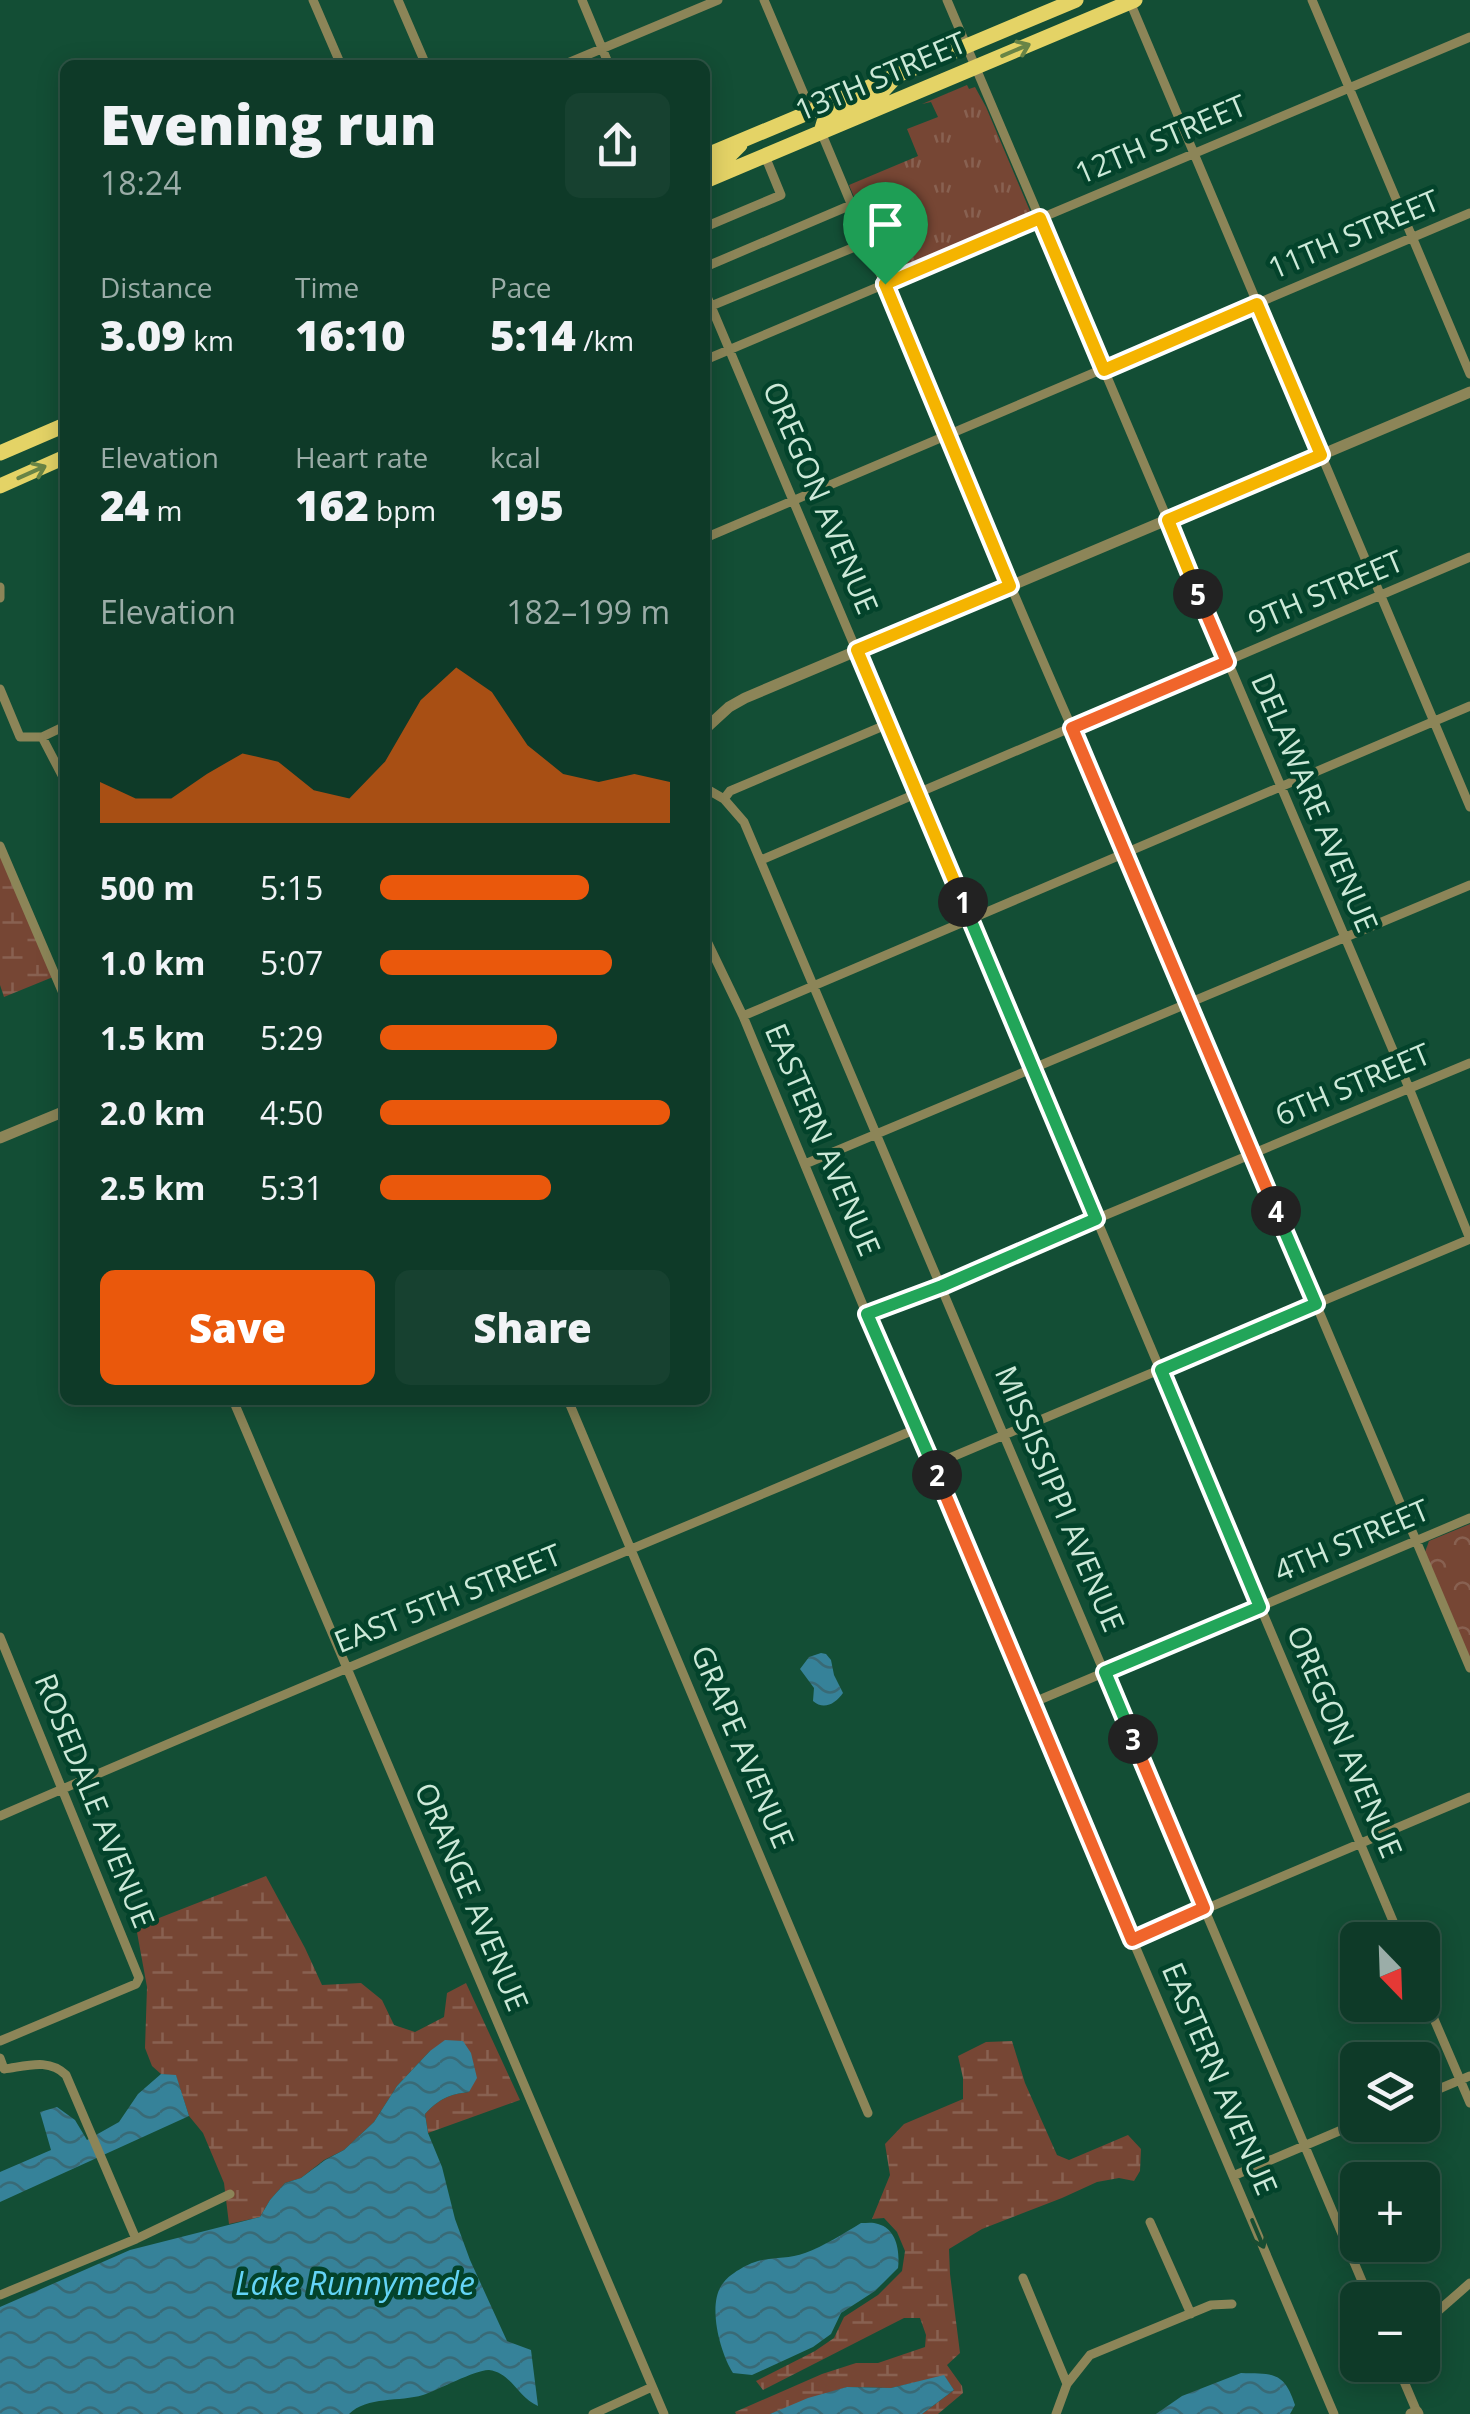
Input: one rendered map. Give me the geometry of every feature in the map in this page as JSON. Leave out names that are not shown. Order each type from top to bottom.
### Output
[{"type":"highway","name":"13TH STREET","points":[[710,154],[1076,0]]},
{"type":"highway","points":[[1057,32],[1066,18],[1108,0]]},
{"type":"highway","name":"13TH STREET","points":[[710,179],[1132,1]]},
{"type":"highway","points":[[821,132],[830,116],[880,94],[898,75]]},
{"type":"highway","points":[[765,156],[772,143],[805,128],[811,111]]},
{"type":"highway","points":[[710,167],[725,160],[746,139]]},
{"type":"highway","points":[[0,453],[60,427]]},
{"type":"highway","points":[[0,486],[60,460]]},
{"type":"street","points":[[313,0],[339,60]]},
{"type":"street","points":[[398,0],[424,60]]},
{"type":"street","points":[[582,0],[607,60]]},
{"type":"street","points":[[576,60],[718,0]]},
{"type":"street","points":[[764,0],[811,111]]},
{"type":"street","name":"DELAWARE AVENUE","points":[[947,0],[1470,1239]]},
{"type":"street","points":[[1312,0],[1470,374]]},
{"type":"street","points":[[1132,1],[1470,807]]},
{"type":"street","name":"12TH STREET","points":[[710,358],[1470,37]]},
{"type":"street","points":[[821,132],[1470,1668]]},
{"type":"street","points":[[710,225],[782,195],[765,156]]},
{"type":"street","points":[[710,265],[852,204]]},
{"type":"street","name":"11TH STREET","points":[[710,536],[1470,213]]},
{"type":"street","points":[[711,306],[867,242]]},
{"type":"street","name":"OREGON AVENUE","points":[[711,306],[1393,1922]]},
{"type":"street","points":[[710,725],[729,706],[744,698],[1470,392]]},
{"type":"street","name":"9TH STREET","points":[[761,860],[1470,557]]},
{"type":"street","points":[[0,588],[0,598]]},
{"type":"street","points":[[0,689],[20,737],[42,737],[60,728]]},
{"type":"street","points":[[743,1016],[1470,706]]},
{"type":"street","points":[[724,800],[730,791],[888,724]]},
{"type":"street","points":[[42,737],[60,771]]},
{"type":"street","name":"MISSISSIPPI AVENUE","points":[[710,791],[744,822],[761,860],[1362,2282]]},
{"type":"street","points":[[0,846],[60,986]]},
{"type":"street","points":[[805,1164],[1470,884]]},
{"type":"street","name":"EASTERN AVENUE","points":[[710,944],[1334,2414]]},
{"type":"street","name":"6TH STREET","points":[[867,1314],[1470,1063]]},
{"type":"street","points":[[0,1138],[60,1113]]},
{"type":"street","points":[[933,1466],[1470,1239]]},
{"type":"street","name":"ORANGE AVENUE","points":[[236,1405],[664,2414]]},
{"type":"street","name":"GRAPE AVENUE","points":[[570,1405],[868,2113]]},
{"type":"street","name":"EAST 5TH STREET","points":[[0,1816],[916,1429]]},
{"type":"street","name":"4TH STREET","points":[[1032,1702],[1470,1518]]},
{"type":"street","name":"ROSEDALE AVENUE","points":[[0,1638],[140,1978],[136,1984],[0,2041]]},
{"type":"street","points":[[1132,1940],[1470,1797]]},
{"type":"street","points":[[1437,2022],[1465,2078],[1470,2103]]},
{"type":"street","points":[[0,2058],[2,2070],[47,2063],[66,2074],[136,2238]]},
{"type":"street","points":[[1440,2088],[1465,2078]]},
{"type":"street","points":[[1233,2176],[1340,2131]]},
{"type":"street","points":[[0,2295],[230,2194]]},
{"type":"street","points":[[1150,2222],[1190,2314]]},
{"type":"street","points":[[1023,2278],[1067,2384]]},
{"type":"street","points":[[1440,2309],[1470,2283]]},
{"type":"street","points":[[1056,2414],[1067,2384],[1090,2355],[1211,2305],[1232,2304]]},
{"type":"street","points":[[1403,2382],[1415,2413]]},
{"type":"street","points":[[593,2414],[652,2387]]},
{"type":"green space","points":[[967,85],[969,89],[975,87],[986,107],[1030,211],[1023,220],[898,273],[886,272],[849,185],[918,156],[907,129],[938,117],[931,102],[922,104]]},
{"type":"green space","points":[[0,854],[53,977],[4,997],[0,985]]},
{"type":"green space","points":[[1470,1524],[1470,1658],[1425,1552],[1429,1541]]},
{"type":"green space","points":[[266,1876],[322,1985],[361,1983],[382,2000],[394,2025],[415,2032],[444,2017],[447,1993],[466,1983],[520,2100],[428,2133],[425,2114],[430,2109],[445,2098],[469,2092],[430,2051],[397,2086],[374,2122],[344,2150],[301,2178],[285,2183],[260,2217],[229,2224],[224,2183],[203,2133],[189,2116],[176,2076],[161,2074],[152,2066],[145,2048],[147,1987],[136,1927]]},
{"type":"green space","points":[[1012,2041],[1025,2083],[1057,2155],[1069,2160],[1128,2135],[1141,2149],[1140,2171],[1134,2181],[1119,2178],[1097,2182],[982,2229],[949,2249],[960,2353],[947,2365],[963,2393],[938,2414],[922,2414],[954,2390],[944,2376],[891,2388],[847,2387],[770,2414],[736,2414],[822,2374],[856,2363],[878,2363],[925,2347],[926,2335],[920,2318],[904,2318],[763,2390],[756,2381],[834,2338],[844,2317],[878,2295],[902,2271],[905,2251],[897,2232],[884,2218],[872,2219],[890,2175],[885,2144],[904,2124],[963,2099],[958,2056],[986,2042]]},
{"type":"water","points":[[821,1653],[831,1660],[843,1693],[825,1706],[813,1701],[814,1688],[800,1669],[809,1657]]},
{"type":"water","name":"Lake Runnymede","points":[[445,2040],[463,2041],[471,2053],[477,2078],[469,2092],[445,2098],[425,2114],[428,2133],[470,2260],[507,2341],[531,2350],[538,2406],[504,2376],[489,2370],[423,2395],[365,2404],[349,2414],[0,2414],[0,2307],[130,2250],[260,2217],[285,2183],[301,2178],[344,2150],[374,2122],[397,2086]]},
{"type":"water","points":[[161,2074],[176,2075],[189,2116],[0,2202],[0,2172],[51,2150],[40,2112],[57,2107],[75,2120],[87,2140],[119,2122],[138,2094]]},
{"type":"water","points":[[861,2223],[876,2223],[889,2231],[898,2248],[898,2268],[875,2291],[841,2313],[831,2334],[813,2347],[752,2375],[733,2373],[720,2341],[716,2314],[724,2282],[749,2264],[805,2253]]},
{"type":"water","points":[[1241,2373],[1282,2380],[1295,2405],[1290,2414],[1156,2414],[1182,2396]]},
{"type":"water","points":[[944,2375],[954,2390],[922,2414],[770,2414],[847,2387],[891,2388]]},
{"type":"route","points":[[1040,218],[1104,370],[1257,304],[1321,455],[1168,520],[1227,662],[1072,728],[1316,1304],[1161,1370],[1260,1607],[1105,1672],[1204,1908],[1132,1940],[867,1314],[1096,1219],[857,650],[1010,586],[885,284],[1040,218]]}]
